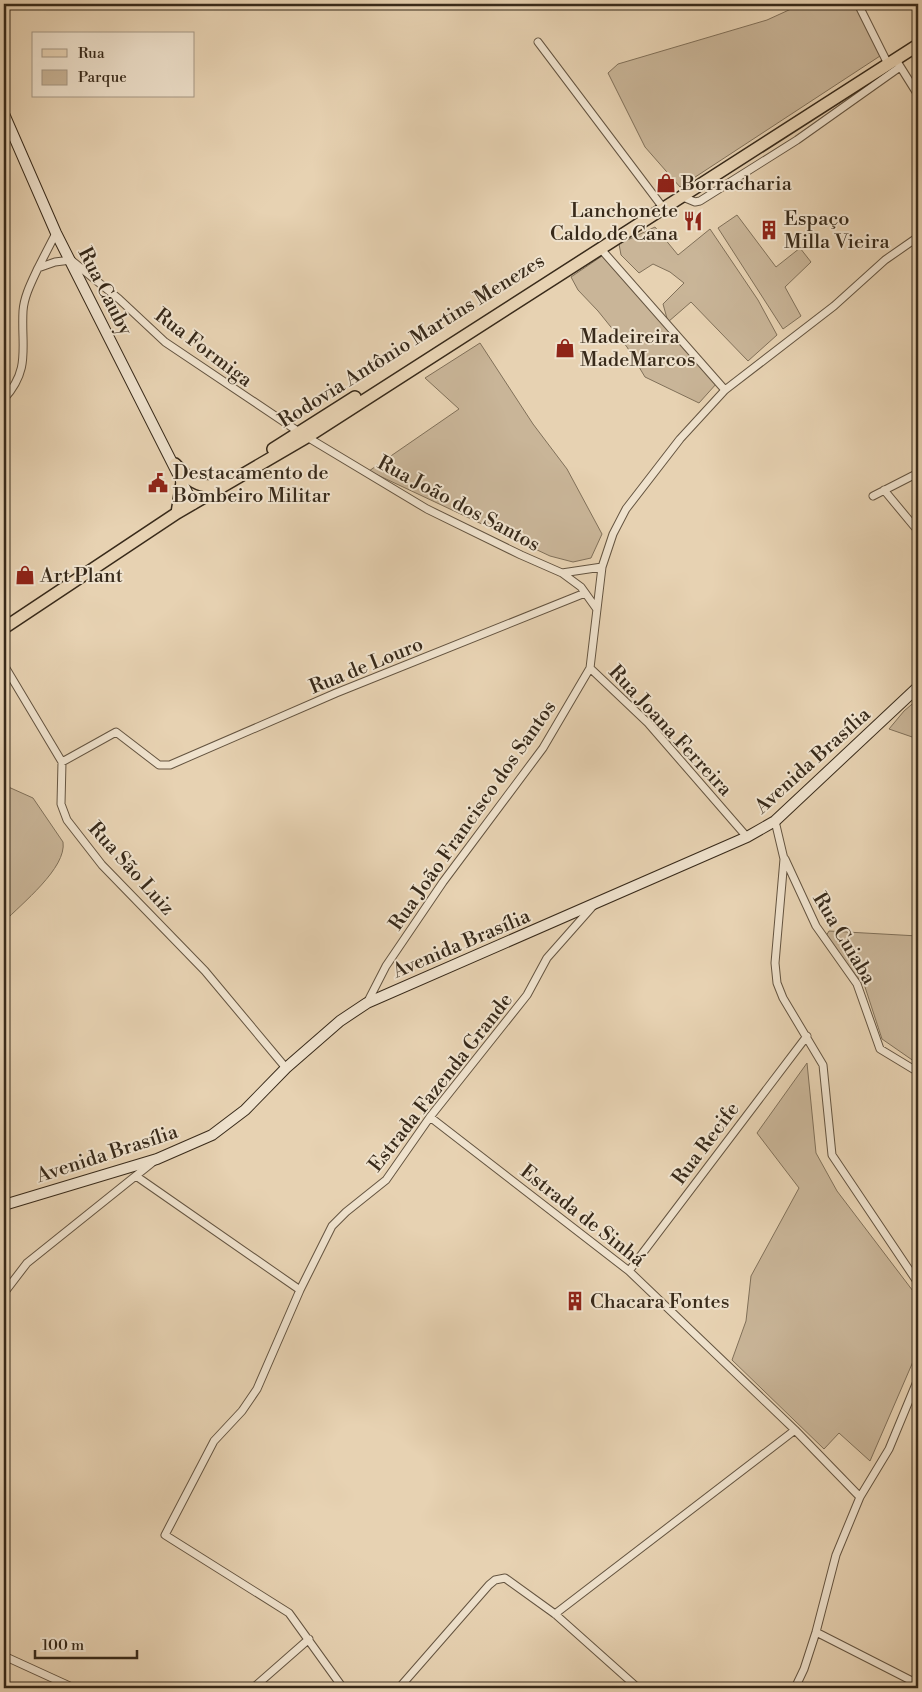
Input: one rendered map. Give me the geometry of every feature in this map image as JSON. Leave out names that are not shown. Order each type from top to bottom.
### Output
[{"type":"main road","name":"Rodovia Antônio Martins Menezes","points":[[204,496],[894,63],[918,43]]},
{"type":"main road","name":"Rodovia Antônio Martins Menezes","points":[[4,628],[193,504],[219,484],[303,435],[506,300],[894,63]]},
{"type":"main road","name":"Rua Cauby","points":[[4,114],[56,233],[72,260],[193,504]]},
{"type":"main road","points":[[174,464],[193,482],[204,485],[219,484]]},
{"type":"main road","points":[[177,513],[182,482]]},
{"type":"main road","name":"Avenida Brasília","points":[[4,1205],[157,1159],[212,1135],[245,1110],[286,1068],[340,1022],[367,1003],[747,837],[775,821],[918,687]]},
{"type":"street","points":[[858,4],[894,63],[918,95]]},
{"type":"street","points":[[538,42],[661,205]]},
{"type":"street","points":[[4,399],[18,380],[23,366],[23,310],[38,268],[56,233]]},
{"type":"street","name":"Rua João Francisco dos Santos","points":[[367,1003],[389,962],[443,882],[543,748],[590,668],[602,567],[613,534],[626,509],[680,439],[725,390],[834,306],[885,260],[918,237]]},
{"type":"street","points":[[600,248],[725,390]]},
{"type":"street","points":[[38,268],[55,262],[72,260]]},
{"type":"street","name":"Rua Formiga","points":[[72,260],[119,299],[165,342],[303,435]]},
{"type":"street","name":"Rua João dos Santos","points":[[303,435],[427,509],[562,573],[586,593],[596,608]]},
{"type":"street","points":[[873,496],[918,473]]},
{"type":"street","points":[[884,490],[918,531]]},
{"type":"street","points":[[562,573],[602,567]]},
{"type":"street","name":"Rua de Louro","points":[[62,762],[112,733],[119,733],[159,765],[170,765],[336,693],[586,593]]},
{"type":"street","points":[[4,665],[62,762]]},
{"type":"street","name":"Rua Joana Ferreira","points":[[590,668],[648,723],[747,837]]},
{"type":"street","name":"Rua São Luiz","points":[[62,762],[61,804],[67,820],[106,869],[205,970],[286,1068]]},
{"type":"street","points":[[775,821],[784,859],[775,974],[783,998],[823,1065],[832,1155],[918,1283]]},
{"type":"street","name":"Rua Cuiaba","points":[[784,859],[816,926],[857,984],[880,1049],[918,1072]]},
{"type":"street","name":"Estrada Fazenda Grande","points":[[309,1639],[292,1616],[279,1606],[165,1535],[214,1442],[242,1411],[257,1389],[300,1290],[332,1226],[346,1212],[386,1180],[430,1117],[527,995],[547,958],[594,904]]},
{"type":"street","name":"Rua Recife","points":[[628,1270],[807,1036]]},
{"type":"street","name":"Estrada de Sinhá","points":[[430,1117],[628,1270],[795,1430],[860,1497]]},
{"type":"street","points":[[4,1293],[27,1263],[157,1159]]},
{"type":"street","points":[[136,1176],[300,1290]]},
{"type":"street","points":[[795,1688],[804,1669],[816,1632],[836,1555],[860,1497],[889,1450],[918,1379]]},
{"type":"street","points":[[555,1614],[795,1430]]},
{"type":"street","points":[[399,1688],[495,1580],[501,1578],[511,1580],[555,1614],[638,1688]]},
{"type":"street","points":[[816,1632],[918,1684]]},
{"type":"street","points":[[254,1688],[309,1639],[343,1688]]},
{"type":"street","points":[[4,1656],[74,1688]]},
{"type":"green space","points":[[802,4],[856,4],[880,56],[680,187],[645,147],[608,73],[618,64],[767,20]]},
{"type":"green space","points":[[737,215],[776,267],[800,248],[811,262],[785,287],[801,316],[783,329],[718,228]]},
{"type":"green space","points":[[655,227],[678,255],[710,229],[758,300],[777,335],[748,361],[691,302],[668,322],[663,304],[684,283],[670,272],[653,264],[639,273],[621,255],[619,244]]},
{"type":"green space","points":[[602,256],[717,383],[699,403],[645,377],[627,347],[578,290],[571,277]]},
{"type":"green space","points":[[480,343],[533,424],[567,469],[602,534],[591,558],[573,562],[550,556],[369,471],[459,409],[425,378]]},
{"type":"green space","points":[[918,699],[918,739],[889,729],[904,711]]},
{"type":"green space","points":[[4,785],[33,798],[63,842],[58,863],[51,874],[4,922]]},
{"type":"green space","points":[[829,931],[918,936],[918,1064],[882,1039],[865,987],[826,936]]},
{"type":"green space","points":[[807,1063],[816,1153],[837,1191],[916,1295],[915,1357],[870,1461],[839,1433],[824,1449],[732,1360],[746,1321],[751,1276],[799,1188],[757,1133]]},
{"type":"place","name":"Borracharia","points":[[666,183]]},
{"type":"place","name":"Lanchonete Caldo de Cana","points":[[693,221]]},
{"type":"place","name":"Espaço Milla Vieira","points":[[769,230]]},
{"type":"place","name":"Madeireira MadeMarcos","points":[[565,348]]},
{"type":"place","name":"Destacamento de Bombeiro Militar","points":[[158,483]]},
{"type":"place","name":"Art Plant","points":[[25,575]]},
{"type":"place","name":"Chacara Fontes","points":[[575,1301]]}]
